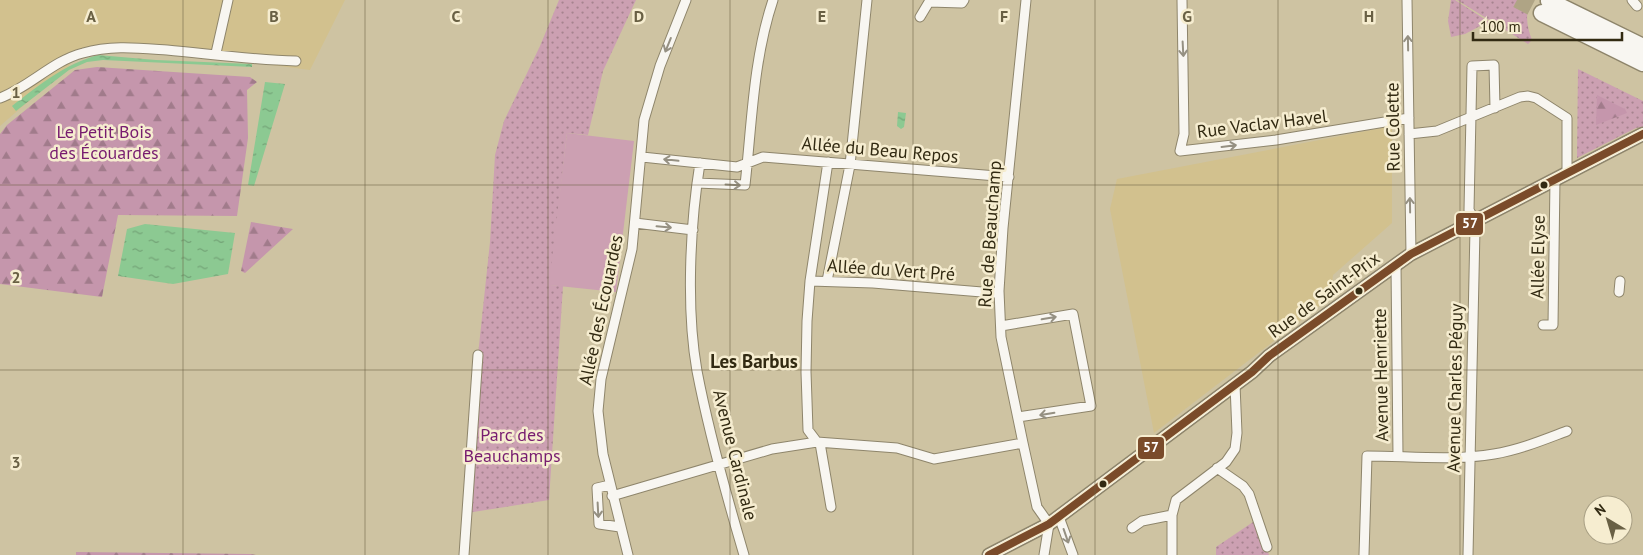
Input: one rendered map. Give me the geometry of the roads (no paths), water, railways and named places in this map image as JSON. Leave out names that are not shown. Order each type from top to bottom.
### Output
[{"type":"highway","points":[[1546,7],[1643,47]]},
{"type":"highway","points":[[1546,7],[1643,63]]},
{"type":"street","points":[[216,53],[228,0]]},
{"type":"street","name":"Allée des Écouardes","points":[[628,555],[612,496],[598,411],[601,379],[632,249],[644,120],[660,66],[686,0]]},
{"type":"street","points":[[697,183],[745,185],[756,75],[773,0]]},
{"type":"street","points":[[827,280],[850,165],[867,0]]},
{"type":"street","points":[[920,17],[929,2],[962,3],[964,0]]},
{"type":"street","name":"Rue de Beauchamp","points":[[1026,0],[999,291],[1001,326],[1037,507],[1054,520],[1073,555]]},
{"type":"street","name":"Rue Vaclav Havel","points":[[1182,0],[1184,126],[1180,151],[1276,140],[1409,118]]},
{"type":"street","name":"Rue Colette","points":[[1407,0],[1411,254]]},
{"type":"street","points":[[0,98],[17,91],[72,56],[99,49],[127,47],[216,53],[264,60],[296,61]]},
{"type":"street","name":"Avenue Charles Péguy","points":[[1468,555],[1475,221],[1469,210],[1472,66],[1494,66],[1495,108]]},
{"type":"street","points":[[1409,134],[1437,130],[1528,96],[1536,98],[1567,118],[1567,172]]},
{"type":"street","name":"Rue de Saint-Prix","points":[[989,555],[1054,520],[1235,385],[1270,356],[1411,254],[1567,172],[1640,138]]},
{"type":"street","name":"Allée du Beau Repos","points":[[642,157],[737,167],[748,161],[763,157],[1009,177]]},
{"type":"street","points":[[828,162],[810,280],[806,364],[808,430],[818,442],[831,507]]},
{"type":"street","name":"Avenue Cardinale","points":[[700,163],[693,230],[692,307],[697,369],[717,465],[744,555]]},
{"type":"street","name":"Allée Elyse","points":[[1543,325],[1553,325],[1555,179]]},
{"type":"street","points":[[635,223],[693,230]]},
{"type":"street","name":"Avenue Henriette","points":[[1396,265],[1398,456]]},
{"type":"street","name":"Allée du Vert Pré","points":[[810,280],[985,293],[999,291]]},
{"type":"street","points":[[1619,292],[1620,281]]},
{"type":"street","points":[[1001,326],[1073,314],[1091,406],[1018,417]]},
{"type":"street","points":[[464,555],[478,355]]},
{"type":"street","points":[[1172,555],[1172,514],[1176,500],[1226,462],[1235,449],[1237,425],[1235,385]]},
{"type":"street","points":[[1364,555],[1367,456],[1469,456],[1494,454],[1525,446],[1567,431]]},
{"type":"street","points":[[612,496],[772,449],[818,442],[897,448],[934,460],[1023,443]]},
{"type":"street","points":[[1217,468],[1243,486],[1248,494],[1267,546]]},
{"type":"street","points":[[610,485],[597,488],[599,524],[620,527]]},
{"type":"street","points":[[1132,528],[1142,521],[1172,514]]},
{"type":"street","points":[[1044,555],[1054,520]]},
{"type":"water","points":[[98,55],[156,60],[252,64],[252,67],[103,60],[87,62],[69,70],[16,111],[12,106],[63,70]]},
{"type":"water","points":[[265,82],[285,84],[254,186],[248,185]]},
{"type":"water","points":[[898,112],[906,113],[904,127],[901,129],[897,126]]},
{"type":"water","points":[[145,224],[235,233],[228,274],[173,284],[118,276],[127,229]]},
{"type":"tunnel","points":[[1517,0],[1542,13]]},
{"type":"district","name":"Les Barbus","points":[[754,361]]},
{"type":"park label","name":"Le Petit Bois des Écouardes","points":[[104,142]]},
{"type":"park label","name":"Parc des Beauchamps","points":[[512,445]]}]
